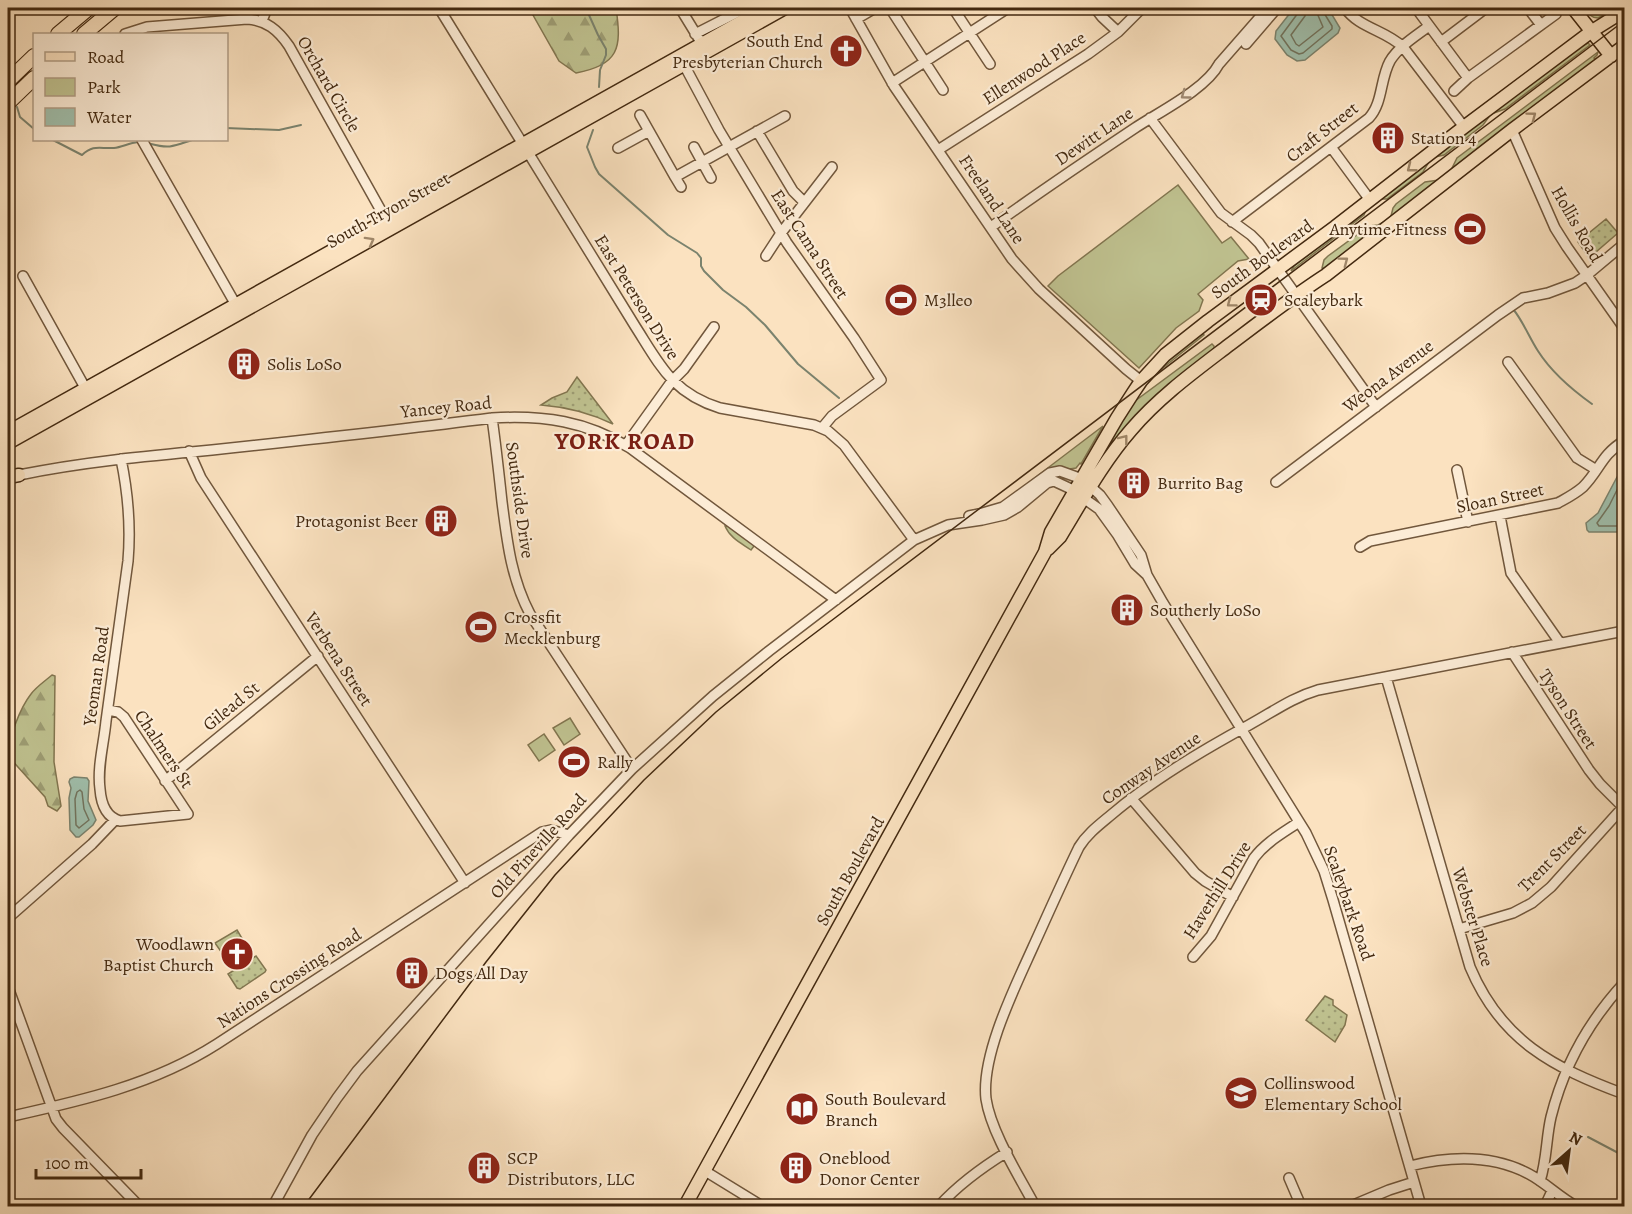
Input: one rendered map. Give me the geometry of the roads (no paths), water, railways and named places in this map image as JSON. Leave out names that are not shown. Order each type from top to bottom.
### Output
[{"type":"highway","points":[[59,33],[89,8]]},
{"type":"highway","points":[[85,33],[115,8]]},
{"type":"highway","points":[[8,81],[33,57]]},
{"type":"highway","points":[[8,103],[33,79]]},
{"type":"main road","name":"South Tryon Street","points":[[8,432],[88,393],[389,225],[681,60],[701,43],[766,8]]},
{"type":"main road","name":"South Tryon Street","points":[[701,43],[785,8]]},
{"type":"main road","points":[[1573,8],[1611,56]]},
{"type":"main road","name":"South Boulevard","points":[[685,1206],[1045,552],[1060,537],[1117,418],[1141,381],[1178,345],[1592,31],[1624,11]]},
{"type":"main road","name":"South Boulevard","points":[[1086,483],[1133,428],[1160,401],[1203,365],[1353,254],[1624,46]]},
{"type":"main road","name":"South Tryon Street","points":[[8,443],[236,305],[389,225]]},
{"type":"street","points":[[128,33],[147,27],[247,19],[262,21],[267,8]]},
{"type":"street","name":"East Peterson Drive","points":[[439,8],[661,367],[672,381],[695,398],[720,408],[822,428],[844,445],[914,540]]},
{"type":"street","points":[[680,8],[701,43],[746,8]]},
{"type":"street","name":"Freeland Lane","points":[[850,8],[892,83],[1012,258],[1028,278],[1141,381]]},
{"type":"street","points":[[856,19],[875,8]]},
{"type":"street","points":[[890,8],[943,90]]},
{"type":"street","points":[[953,8],[990,64]]},
{"type":"street","points":[[892,83],[1008,8]]},
{"type":"street","points":[[1095,8],[1118,32]]},
{"type":"street","name":"Ellenwood Place","points":[[938,150],[1088,54],[1118,32],[1142,8]]},
{"type":"street","name":"Dewitt Lane","points":[[991,227],[1182,98],[1215,71],[1268,8]]},
{"type":"street","name":"Dewitt Lane","points":[[1215,71],[1223,69],[1277,8]]},
{"type":"street","points":[[1346,8],[1354,18],[1390,36],[1403,47],[1464,127]]},
{"type":"street","points":[[1416,8],[1468,78]]},
{"type":"street","points":[[1441,42],[1486,8]]},
{"type":"street","points":[[1528,8],[1541,25]]},
{"type":"street","points":[[1454,91],[1468,78],[1556,14]]},
{"type":"street","name":"Orchard Circle","points":[[262,21],[276,30],[289,46],[389,225]]},
{"type":"street","name":"Craft Street","points":[[1232,222],[1373,114],[1391,60],[1429,26]]},
{"type":"street","name":"East Cama Street","points":[[681,60],[729,147],[781,233],[881,380],[832,416],[822,428]]},
{"type":"street","points":[[640,116],[681,187]]},
{"type":"street","points":[[675,177],[785,116]]},
{"type":"street","points":[[1150,118],[1221,213],[1255,239],[1376,406]]},
{"type":"street","name":"Hollis Road","points":[[1512,130],[1555,228],[1624,328]]},
{"type":"street","points":[[618,148],[649,131]]},
{"type":"street","points":[[757,131],[793,191],[804,202]]},
{"type":"street","points":[[143,141],[236,305]]},
{"type":"street","points":[[694,147],[711,178]]},
{"type":"street","points":[[1331,147],[1370,200]]},
{"type":"street","points":[[766,256],[832,167]]},
{"type":"street","points":[[1587,275],[1624,244]]},
{"type":"street","name":"Weona Avenue","points":[[1275,483],[1454,347],[1523,298],[1546,294],[1587,275]]},
{"type":"street","points":[[23,276],[88,393]]},
{"type":"street","points":[[626,445],[714,327]]},
{"type":"street","points":[[1508,362],[1577,458],[1595,469]]},
{"type":"street","name":"Yancey Road","points":[[11,475],[121,459],[492,418],[526,417],[558,420],[596,430],[626,445],[836,600]]},
{"type":"street","name":"Southside Drive","points":[[492,418],[508,549],[514,578],[521,596],[530,614],[632,769]]},
{"type":"street","name":"Sloan Street","points":[[1360,547],[1370,541],[1558,503],[1583,486],[1605,456],[1624,441]]},
{"type":"street","name":"Verbena Street","points":[[189,452],[206,486],[465,883]]},
{"type":"street","name":"Yeoman Road","points":[[115,820],[108,814],[105,807],[99,777],[130,543],[129,507],[121,459]]},
{"type":"street","points":[[1457,470],[1468,522]]},
{"type":"street","name":"Old Pineville Road","points":[[914,540],[921,531],[935,523],[1004,507],[1050,473],[1060,471],[1086,483]]},
{"type":"street","name":"Old Pineville Road","points":[[273,1206],[312,1135],[357,1071],[569,835],[632,769],[713,696],[914,540],[948,525],[1004,515],[1047,483],[1054,481],[1062,483],[1079,495]]},
{"type":"street","name":"Scaleybark Road","points":[[1086,483],[1108,506],[1141,555],[1148,575],[1316,852],[1334,900],[1421,1206]]},
{"type":"street","name":"Scaleybark Road","points":[[1079,495],[1099,509],[1135,564],[1148,575]]},
{"type":"street","name":"Tyson Street","points":[[1500,516],[1511,573],[1560,643]]},
{"type":"street","name":"Conway Avenue","points":[[1035,1206],[1006,1152],[990,1115],[986,1089],[991,1054],[1015,987],[1079,847],[1091,831],[1131,798],[1186,762],[1288,701],[1302,695],[1624,631]]},
{"type":"street","name":"Tyson Street","points":[[1512,652],[1589,770],[1624,807]]},
{"type":"street","name":"Gilead St","points":[[165,781],[318,656]]},
{"type":"street","name":"Webster Place","points":[[1386,677],[1470,968],[1477,984],[1493,1010],[1528,1047],[1567,1070],[1624,1094]]},
{"type":"street","name":"Chalmers St","points":[[108,711],[118,712],[124,717],[188,814],[129,821],[115,820]]},
{"type":"street","points":[[1131,798],[1195,873],[1233,897]]},
{"type":"street","name":"Trent Street","points":[[1459,929],[1513,913],[1532,903],[1551,887],[1624,807]]},
{"type":"street","points":[[8,918],[92,844],[115,820]]},
{"type":"street","name":"Haverhill Drive","points":[[1193,957],[1211,936],[1261,849],[1299,822]]},
{"type":"street","name":"Nations Crossing Road","points":[[8,1117],[83,1100],[167,1072],[193,1059],[547,830],[569,835]]},
{"type":"street","points":[[1540,1181],[1551,1118],[1567,1070],[1592,1023],[1624,982]]},
{"type":"street","points":[[8,987],[56,1119],[139,1206]]},
{"type":"street","points":[[939,1206],[964,1181],[1006,1152]]},
{"type":"street","points":[[1410,1167],[1444,1159],[1472,1158],[1504,1164],[1530,1175],[1576,1206]]},
{"type":"street","points":[[705,1171],[762,1206]]},
{"type":"street","points":[[1289,1178],[1301,1206]]},
{"type":"street","points":[[1351,1206],[1414,1182]]},
{"type":"street","points":[[1545,1206],[1552,1191]]},
{"type":"water","points":[[1294,8],[1328,8],[1340,28],[1338,33],[1305,60],[1297,61],[1287,55],[1275,39],[1276,31]]},
{"type":"water","points":[[1617,477],[1622,478],[1623,483],[1623,531],[1589,532],[1586,523],[1598,513]]},
{"type":"water","points":[[74,777],[87,778],[89,781],[88,801],[96,820],[79,837],[76,837],[70,830],[71,788],[69,782]]},
{"type":"waterway","points":[[581,8],[589,15],[606,49],[600,70],[599,87]]},
{"type":"waterway","points":[[17,107],[20,117],[33,128]]},
{"type":"waterway","points":[[228,128],[279,130],[301,125]]},
{"type":"waterway","points":[[593,130],[587,147],[599,174],[668,235],[697,253],[701,258],[704,271],[765,325],[798,364],[839,398]]},
{"type":"waterway","points":[[55,141],[82,155],[94,148],[114,148],[138,142]]},
{"type":"waterway","points":[[151,144],[172,146],[189,141]]},
{"type":"waterway","points":[[1513,309],[1549,366],[1592,404]]},
{"type":"waterway","points":[[1588,1137],[1624,1156]]},
{"type":"tram line","points":[[304,1206],[486,962],[555,875],[644,780],[716,712],[782,658],[1624,21]]},
{"type":"place","name":"South End Presbyterian Church","points":[[846,51]]},
{"type":"place","name":"Station 4","points":[[1388,138]]},
{"type":"place","name":"Anytime Fitness","points":[[1470,229]]},
{"type":"place","name":"M3lleo","points":[[901,300]]},
{"type":"place","name":"Scaleybark","points":[[1261,300]]},
{"type":"place","name":"Solis LoSo","points":[[244,364]]},
{"type":"place","name":"Burrito Bag","points":[[1134,483]]},
{"type":"place","name":"Protagonist Beer","points":[[441,521]]},
{"type":"place","name":"Southerly LoSo","points":[[1127,610]]},
{"type":"place","name":"Crossfit Mecklenburg","points":[[481,627]]},
{"type":"place","name":"Rally","points":[[574,762]]},
{"type":"place","name":"Woodlawn Baptist Church","points":[[237,954]]},
{"type":"place","name":"Dogs All Day","points":[[412,973]]},
{"type":"place","name":"Collinswood Elementary School","points":[[1241,1093]]},
{"type":"place","name":"South Boulevard Branch","points":[[802,1109]]},
{"type":"place","name":"SCP Distributors, LLC","points":[[484,1168]]},
{"type":"place","name":"Oneblood Donor Center","points":[[796,1168]]},
{"type":"district","name":"YORK ROAD","points":[[625,441]]}]
